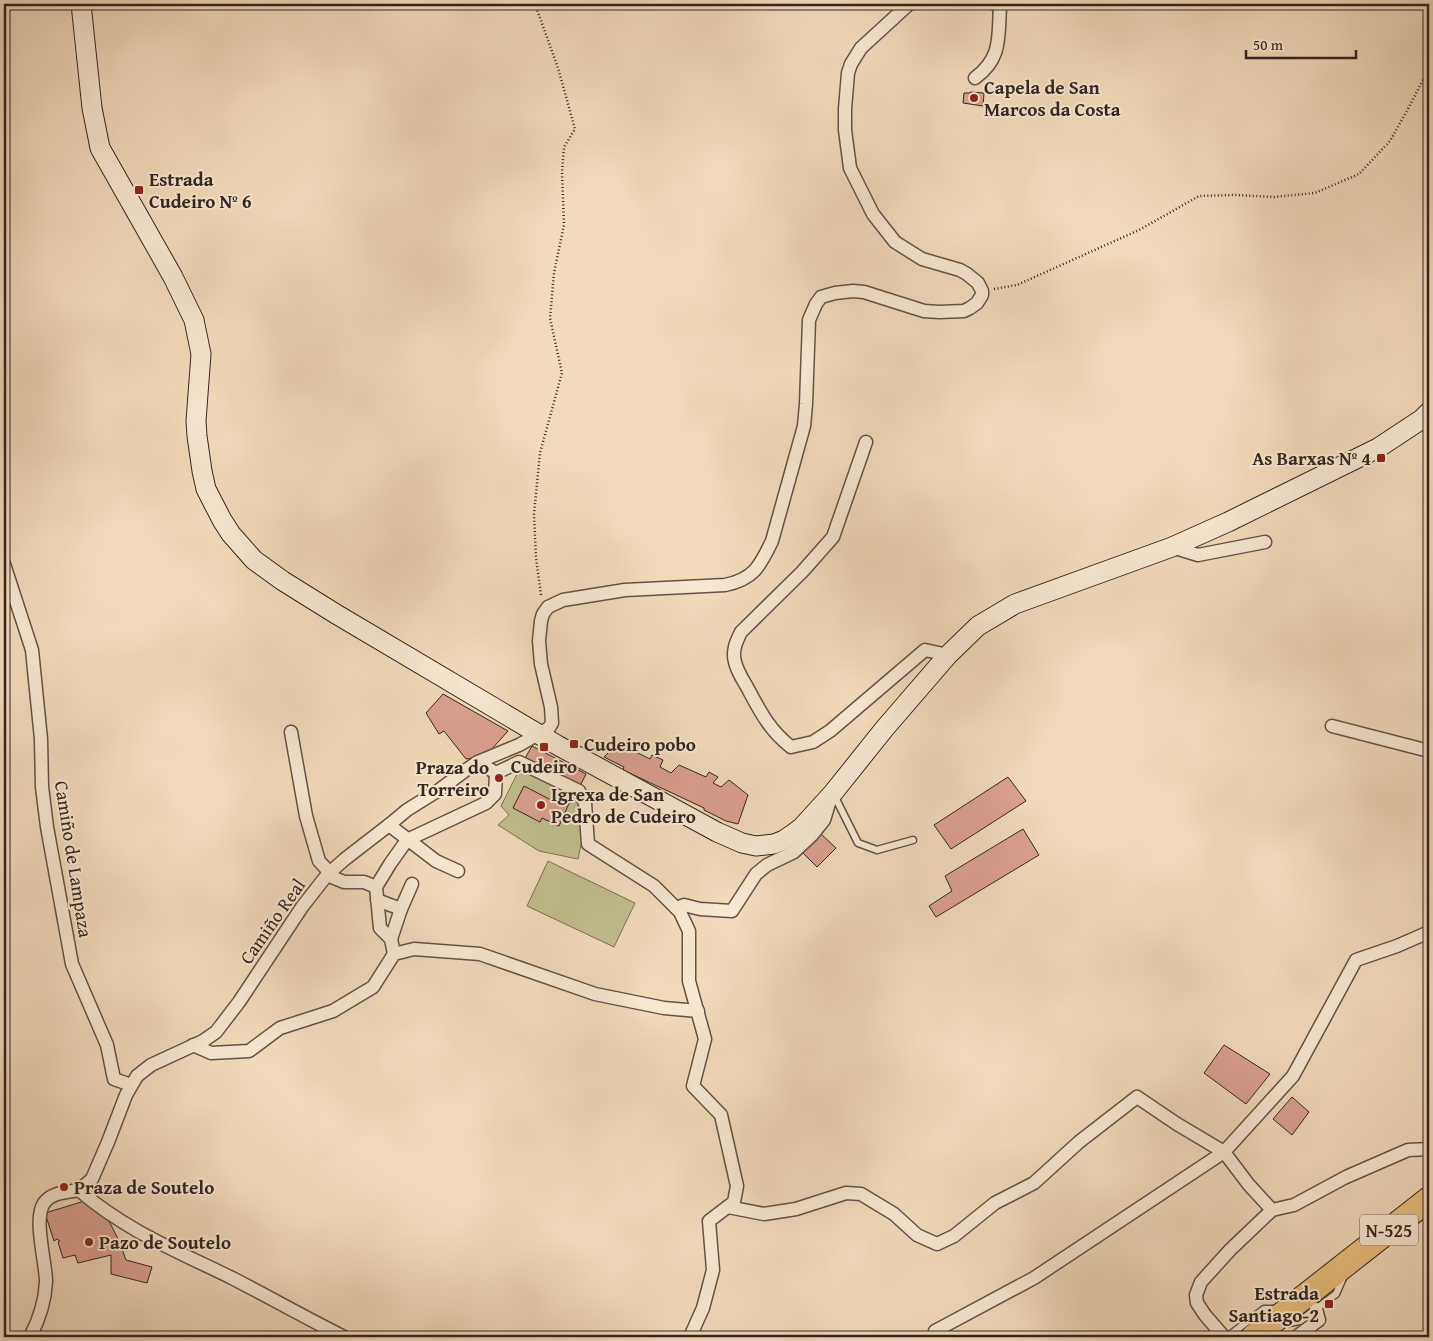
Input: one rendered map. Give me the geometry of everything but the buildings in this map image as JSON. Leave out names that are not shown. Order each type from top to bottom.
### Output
[{"type":"highway","name":"N-525","points":[[1260,1332],[1429,1199]]},
{"type":"street","points":[[81,4],[92,108],[100,148],[173,277],[194,320],[201,354],[196,421],[198,450],[206,489],[222,520],[244,551],[283,581],[539,735],[717,832],[742,843],[756,846],[774,844],[784,840],[802,827],[948,655],[978,626],[1015,604],[1172,547],[1228,522],[1378,448],[1422,419],[1429,412]]},
{"type":"street","points":[[539,735],[549,728],[552,723],[549,693],[539,653],[543,614],[548,607],[554,603],[572,598],[639,589],[725,585],[739,582],[758,568],[772,541],[801,438],[806,404],[809,320],[821,297],[835,292],[864,292],[924,311],[954,312],[970,308],[980,298],[982,291],[978,283],[960,270],[922,259],[895,242],[873,214],[850,168],[844,109],[850,64],[861,48],[909,4]]},
{"type":"street","points":[[975,78],[984,71],[995,57],[1000,7],[995,4]]},
{"type":"street","points":[[866,442],[833,537],[802,572],[742,632],[736,641],[734,651],[735,662],[761,713],[778,737],[791,747],[813,742],[830,731],[925,650],[948,655]]},
{"type":"street","points":[[1172,547],[1198,555],[1265,542]]},
{"type":"street","name":"Camiño de Lampaza","points":[[4,564],[32,650],[41,739],[42,787],[47,827],[72,964],[107,1045],[114,1079],[131,1085]]},
{"type":"street","points":[[1332,726],[1429,751]]},
{"type":"street","points":[[290,732],[306,816],[319,861],[328,874],[344,882],[364,882],[400,910]]},
{"type":"street","name":"Camiño Real","points":[[131,1085],[136,1076],[143,1070],[210,1037],[252,982],[298,913],[328,874],[356,850],[390,826],[407,810],[478,762],[539,735]]},
{"type":"street","points":[[478,762],[496,773]]},
{"type":"street","points":[[496,773],[519,762],[579,792],[585,803],[588,844],[654,886],[680,912],[689,932],[689,981],[705,1039],[693,1086],[721,1115],[737,1186],[734,1202],[709,1221],[713,1270],[703,1308],[690,1337]]},
{"type":"street","points":[[391,939],[380,928],[377,893],[390,864],[407,840],[486,803],[495,794],[496,773]]},
{"type":"street","points":[[676,908],[684,905],[700,909],[732,911],[756,874],[767,865],[794,852],[812,835],[824,820],[832,793]]},
{"type":"street","points":[[390,826],[436,861],[458,871]]},
{"type":"street","points":[[193,1045],[211,1052],[249,1051],[280,1028],[333,1010],[373,988],[394,954],[391,939],[400,910],[412,884]]},
{"type":"street","points":[[935,1331],[1034,1278],[1224,1152],[1293,1076],[1356,960],[1397,946],[1429,932]]},
{"type":"street","points":[[394,954],[414,949],[480,954],[595,994],[664,1008],[698,1011]]},
{"type":"street","points":[[30,1337],[38,1322],[44,1302],[45,1272],[39,1227],[40,1213],[44,1203],[53,1195],[79,1190],[92,1179],[131,1085]]},
{"type":"street","points":[[728,1207],[764,1214],[796,1209],[846,1193],[861,1194],[894,1214],[917,1235],[937,1244],[954,1236],[995,1203],[1034,1183],[1079,1142],[1137,1097],[1224,1152],[1249,1185],[1272,1210]]},
{"type":"street","points":[[1226,1337],[1205,1315],[1197,1303],[1196,1295],[1201,1282],[1230,1250],[1272,1210],[1294,1205],[1346,1177],[1408,1150],[1429,1149]]},
{"type":"street","points":[[79,1190],[95,1204],[126,1225],[344,1337]]},
{"type":"street","points":[[1296,1337],[1319,1320],[1316,1309]]},
{"type":"lane","points":[[832,793],[858,843],[878,850],[913,840]]},
{"type":"lane","points":[[1260,1332],[1300,1321],[1336,1294],[1350,1262]]},
{"type":"lane","points":[[1226,1337],[1264,1309],[1288,1310]]},
{"type":"path","points":[[535,4],[558,68],[575,129],[564,147],[562,172],[564,225],[554,273],[550,318],[562,373],[540,453],[534,514],[536,558],[543,614]]},
{"type":"path","points":[[982,291],[1017,285],[1139,230],[1199,196],[1274,197],[1315,193],[1358,174],[1390,141],[1429,68]]},
{"type":"shaded area","points":[[521,766],[572,792],[580,802],[584,831],[578,859],[539,851],[498,825],[509,815],[501,806]]},
{"type":"shaded area","points":[[548,861],[635,903],[614,947],[527,906]]},
{"type":"place","name":"Capela de San Marcos da Costa","points":[[974,98]]},
{"type":"place","name":"Estrada Cudeiro Nº 6","points":[[139,190]]},
{"type":"place","name":"As Barxas Nº 4","points":[[1381,458]]},
{"type":"place","name":"Cudeiro pobo","points":[[574,744]]},
{"type":"place","name":"Cudeiro","points":[[544,747]]},
{"type":"place","name":"Praza do Torreiro","points":[[499,778]]},
{"type":"place","name":"Igrexa de San Pedro de Cudeiro","points":[[541,805]]},
{"type":"place","name":"Praza de Soutelo","points":[[64,1187]]},
{"type":"place","name":"Pazo de Soutelo","points":[[89,1242]]},
{"type":"place","name":"Estrada Santiago-2","points":[[1329,1304]]}]
